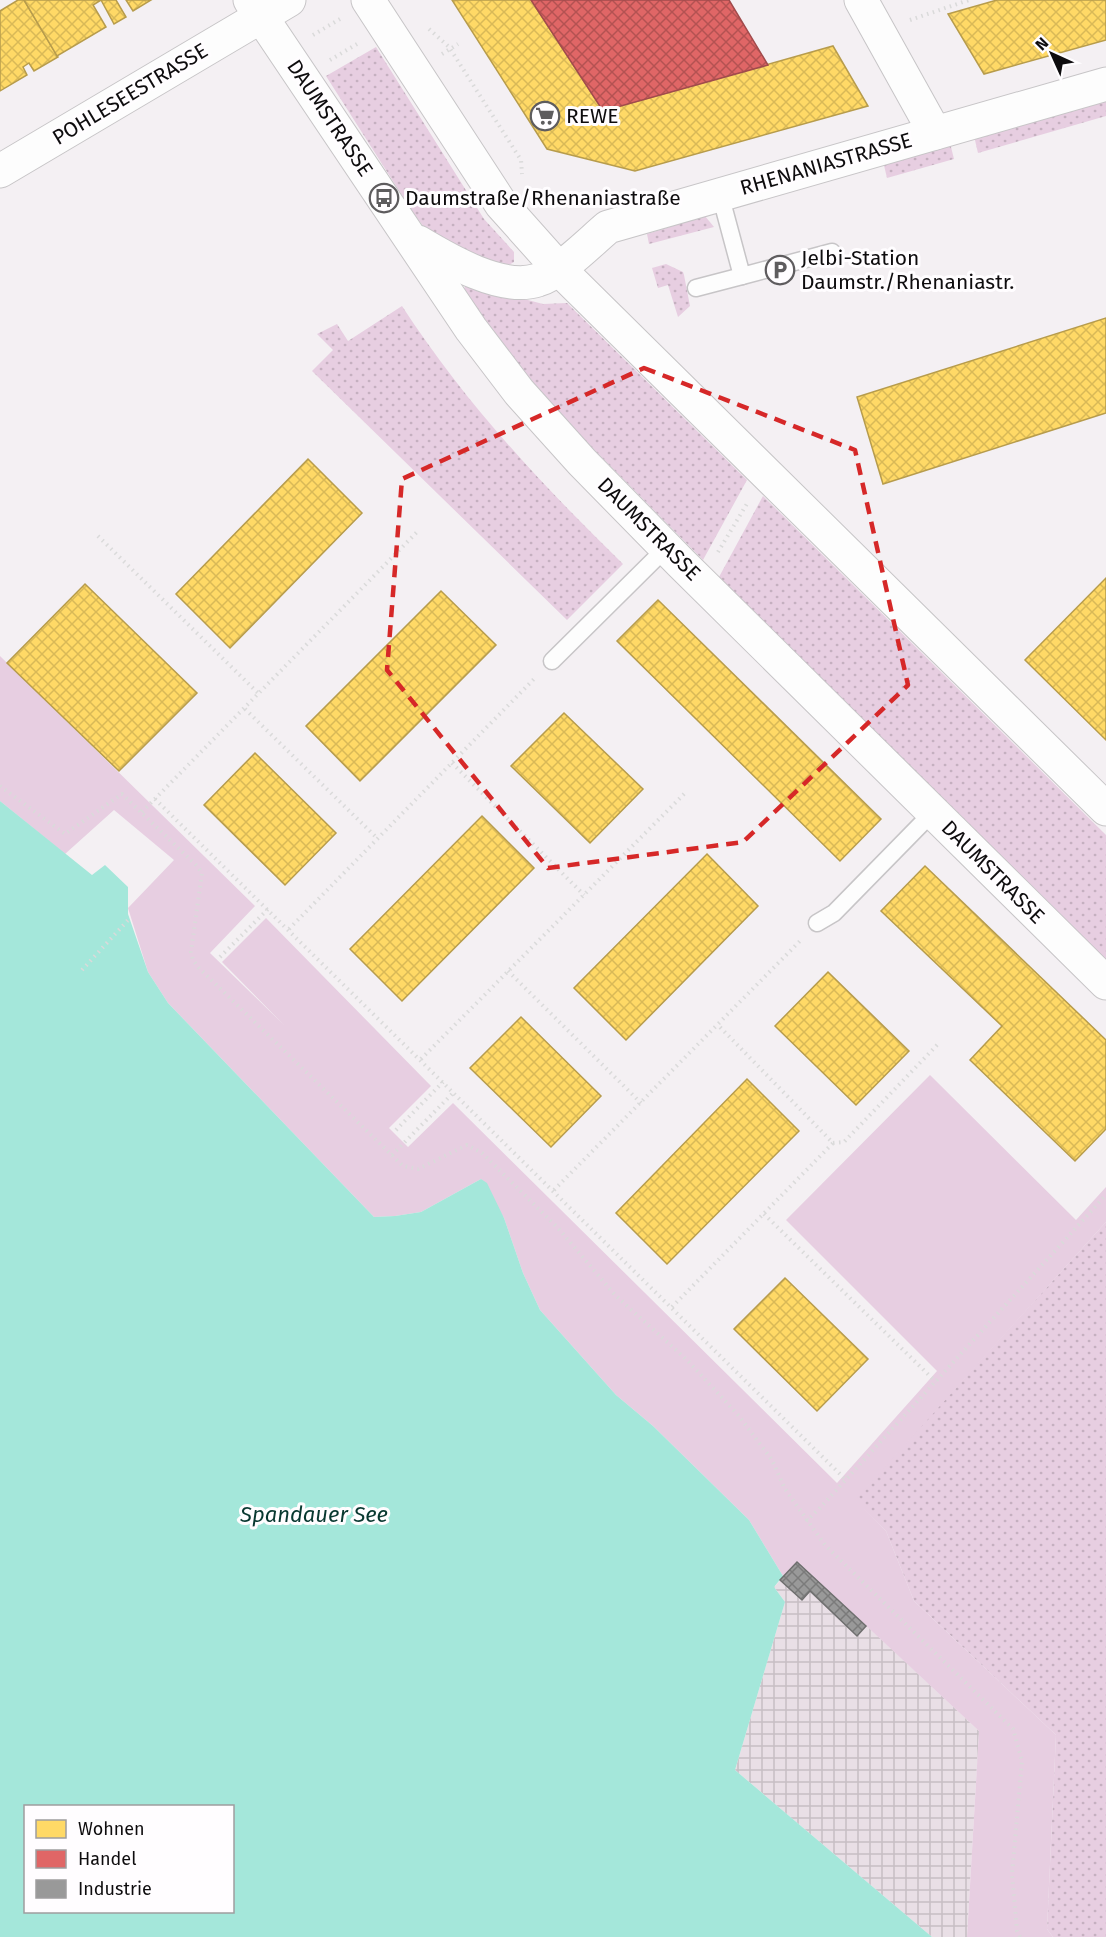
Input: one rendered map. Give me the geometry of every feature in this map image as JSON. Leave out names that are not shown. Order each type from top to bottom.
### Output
[{"type":"main road","points":[[255,8],[289,0]]},
{"type":"main road","points":[[368,0],[501,204],[559,268],[1106,809]]},
{"type":"main road","points":[[861,0],[935,133]]},
{"type":"main road","name":"POHLESEESTRASSE","points":[[0,171],[255,8]]},
{"type":"main road","name":"DAUMSTRASSE","points":[[255,8],[471,329],[519,392],[582,462],[701,582],[1106,983]]},
{"type":"main road","name":"RHENANIASTRASSE","points":[[411,238],[455,265],[489,278],[519,282],[539,280],[559,268],[608,227],[1106,84]]},
{"type":"lane","points":[[720,194],[742,276]]},
{"type":"lane","points":[[696,288],[832,252]]},
{"type":"lane","points":[[552,661],[667,547]]},
{"type":"lane","points":[[817,923],[834,913],[933,812]]},
{"type":"path","points":[[881,35],[913,19],[969,0]]},
{"type":"path","points":[[426,24],[451,49],[521,160],[523,179]]},
{"type":"path","points":[[329,60],[359,43]]},
{"type":"path","points":[[436,58],[458,44]]},
{"type":"path","points":[[701,582],[765,474]]},
{"type":"path","points":[[142,812],[419,530]]},
{"type":"path","points":[[98,536],[259,694]]},
{"type":"path","points":[[289,929],[552,661]]},
{"type":"path","points":[[245,709],[377,838]]},
{"type":"path","points":[[452,763],[584,895]]},
{"type":"path","points":[[0,786],[65,834],[122,794],[202,873],[191,952],[199,968],[403,1166],[418,1169],[467,1145],[482,1153],[558,1228],[615,1295],[687,1360],[739,1416],[772,1460],[785,1490],[825,1545],[1013,1729],[1022,1761],[1012,1874],[1017,1931],[1020,1937]]},
{"type":"path","points":[[421,1059],[686,792]]},
{"type":"path","points":[[155,799],[846,1480]]},
{"type":"path","points":[[220,957],[268,909]]},
{"type":"path","points":[[82,970],[129,919]]},
{"type":"path","points":[[554,1190],[817,923]]},
{"type":"path","points":[[508,971],[640,1103]]},
{"type":"path","points":[[717,1024],[833,1143]]},
{"type":"path","points":[[672,1307],[833,1143],[844,1142],[939,1043]]},
{"type":"path","points":[[396,1130],[443,1082]]},
{"type":"path","points":[[392,1155],[454,1092]]},
{"type":"path","points":[[806,1521],[1106,1195]]},
{"type":"path","points":[[764,1214],[936,1382]]},
{"type":"highlighted area","points":[[644,368],[855,450],[908,685],[743,842],[548,868],[387,670],[402,479]]},
{"type":"shaded area","points":[[376,47],[484,219],[514,252],[514,262],[504,268],[429,234],[412,211],[326,76]]},
{"type":"shaded area","points":[[1106,98],[1106,116],[978,153],[974,136]]},
{"type":"shaded area","points":[[950,143],[954,159],[887,178],[883,161]]},
{"type":"shaded area","points":[[705,216],[714,227],[649,244],[647,234]]},
{"type":"shaded area","points":[[666,264],[683,272],[684,275],[690,306],[678,317],[668,285],[658,288],[652,268]]},
{"type":"shaded area","points":[[467,284],[543,304],[567,303],[747,480],[703,560],[563,418],[522,369],[463,290]]},
{"type":"shaded area","points":[[402,306],[426,342],[505,441],[623,564],[567,620],[312,371],[333,350],[317,334],[337,324],[348,341]]},
{"type":"shaded area","points":[[763,496],[1106,835],[1106,960],[719,577]]},
{"type":"shaded area","points":[[0,656],[255,906],[210,953],[284,1025],[222,962],[266,918],[431,1086],[389,1128],[408,1147],[453,1103],[837,1483],[937,1371],[786,1220],[930,1075],[1076,1220],[1106,1187],[1106,1222],[855,1500],[886,1531],[914,1601],[1056,1735],[1047,1929],[1053,1937],[967,1937],[979,1731],[798,1562],[783,1576],[749,1520],[653,1426],[616,1395],[540,1310],[523,1273],[504,1218],[481,1179],[421,1212],[374,1217],[168,1003],[148,972],[128,908],[174,860],[114,810],[65,854],[0,801]]},
{"type":"shaded area","points":[[1106,1222],[1106,1937],[1053,1937],[1047,1929],[1056,1735],[914,1601],[886,1531],[854,1500]]},
{"type":"shaded area","points":[[798,1561],[979,1731],[967,1937],[932,1937],[735,1770],[785,1602],[774,1587]]},
{"type":"water","name":"Spandauer See","points":[[0,801],[92,875],[105,865],[128,887],[128,914],[148,972],[168,1003],[374,1217],[421,1212],[481,1179],[487,1183],[504,1218],[523,1273],[540,1310],[616,1395],[653,1426],[749,1520],[783,1576],[774,1587],[785,1602],[735,1770],[932,1937],[0,1937]]},
{"type":"building: Wohnen","points":[[18,0],[24,0],[58,57],[34,71],[29,63],[23,67],[27,75],[0,91],[0,11]]},
{"type":"building: Wohnen","points":[[24,0],[101,0],[93,5],[106,27],[57,56]]},
{"type":"building: Wohnen","points":[[101,0],[116,0],[126,17],[114,24]]},
{"type":"building: Wohnen","points":[[126,0],[151,0],[133,11]]},
{"type":"building: Wohnen","points":[[452,0],[531,0],[603,111],[833,46],[868,106],[635,171],[547,149]]},
{"type":"building: Wohnen","points":[[997,0],[1106,0],[1106,40],[984,74],[948,14]]},
{"type":"building: Wohnen","points":[[1106,318],[1106,413],[883,484],[857,397]]},
{"type":"building: Wohnen","points":[[308,459],[362,513],[230,648],[176,594]]},
{"type":"building: Wohnen","points":[[1106,578],[1106,740],[1025,660]]},
{"type":"building: Wohnen","points":[[85,584],[197,693],[119,771],[7,663]]},
{"type":"building: Wohnen","points":[[441,591],[496,645],[360,781],[306,726]]},
{"type":"building: Wohnen","points":[[658,600],[881,819],[840,861],[617,641]]},
{"type":"building: Wohnen","points":[[564,713],[643,789],[590,843],[511,766]]},
{"type":"building: Wohnen","points":[[255,753],[336,833],[285,885],[204,805]]},
{"type":"building: Wohnen","points":[[482,816],[534,868],[402,1001],[350,949]]},
{"type":"building: Wohnen","points":[[707,854],[758,906],[626,1040],[574,988]]},
{"type":"building: Wohnen","points":[[925,866],[1106,1040],[1106,1129],[1075,1161],[970,1060],[1002,1026],[881,911]]},
{"type":"building: Wohnen","points":[[828,972],[909,1051],[856,1105],[775,1026]]},
{"type":"building: Wohnen","points":[[521,1017],[601,1096],[551,1147],[470,1068]]},
{"type":"building: Wohnen","points":[[747,1079],[799,1131],[667,1264],[616,1213]]},
{"type":"building: Wohnen","points":[[785,1278],[868,1359],[817,1411],[734,1329]]},
{"type":"building: Handel","points":[[531,0],[729,0],[768,65],[603,111]]},
{"type":"building: Industrie","points":[[797,1562],[866,1626],[857,1636],[810,1591],[802,1600],[780,1580]]},
{"type":"place","name":"REWE","points":[[545,116]]},
{"type":"place","name":"Daumstraße/Rhenaniastraße","points":[[384,198]]},
{"type":"place","name":"Jelbi-Station Daumstr./Rhenaniastr.","points":[[780,270]]}]
